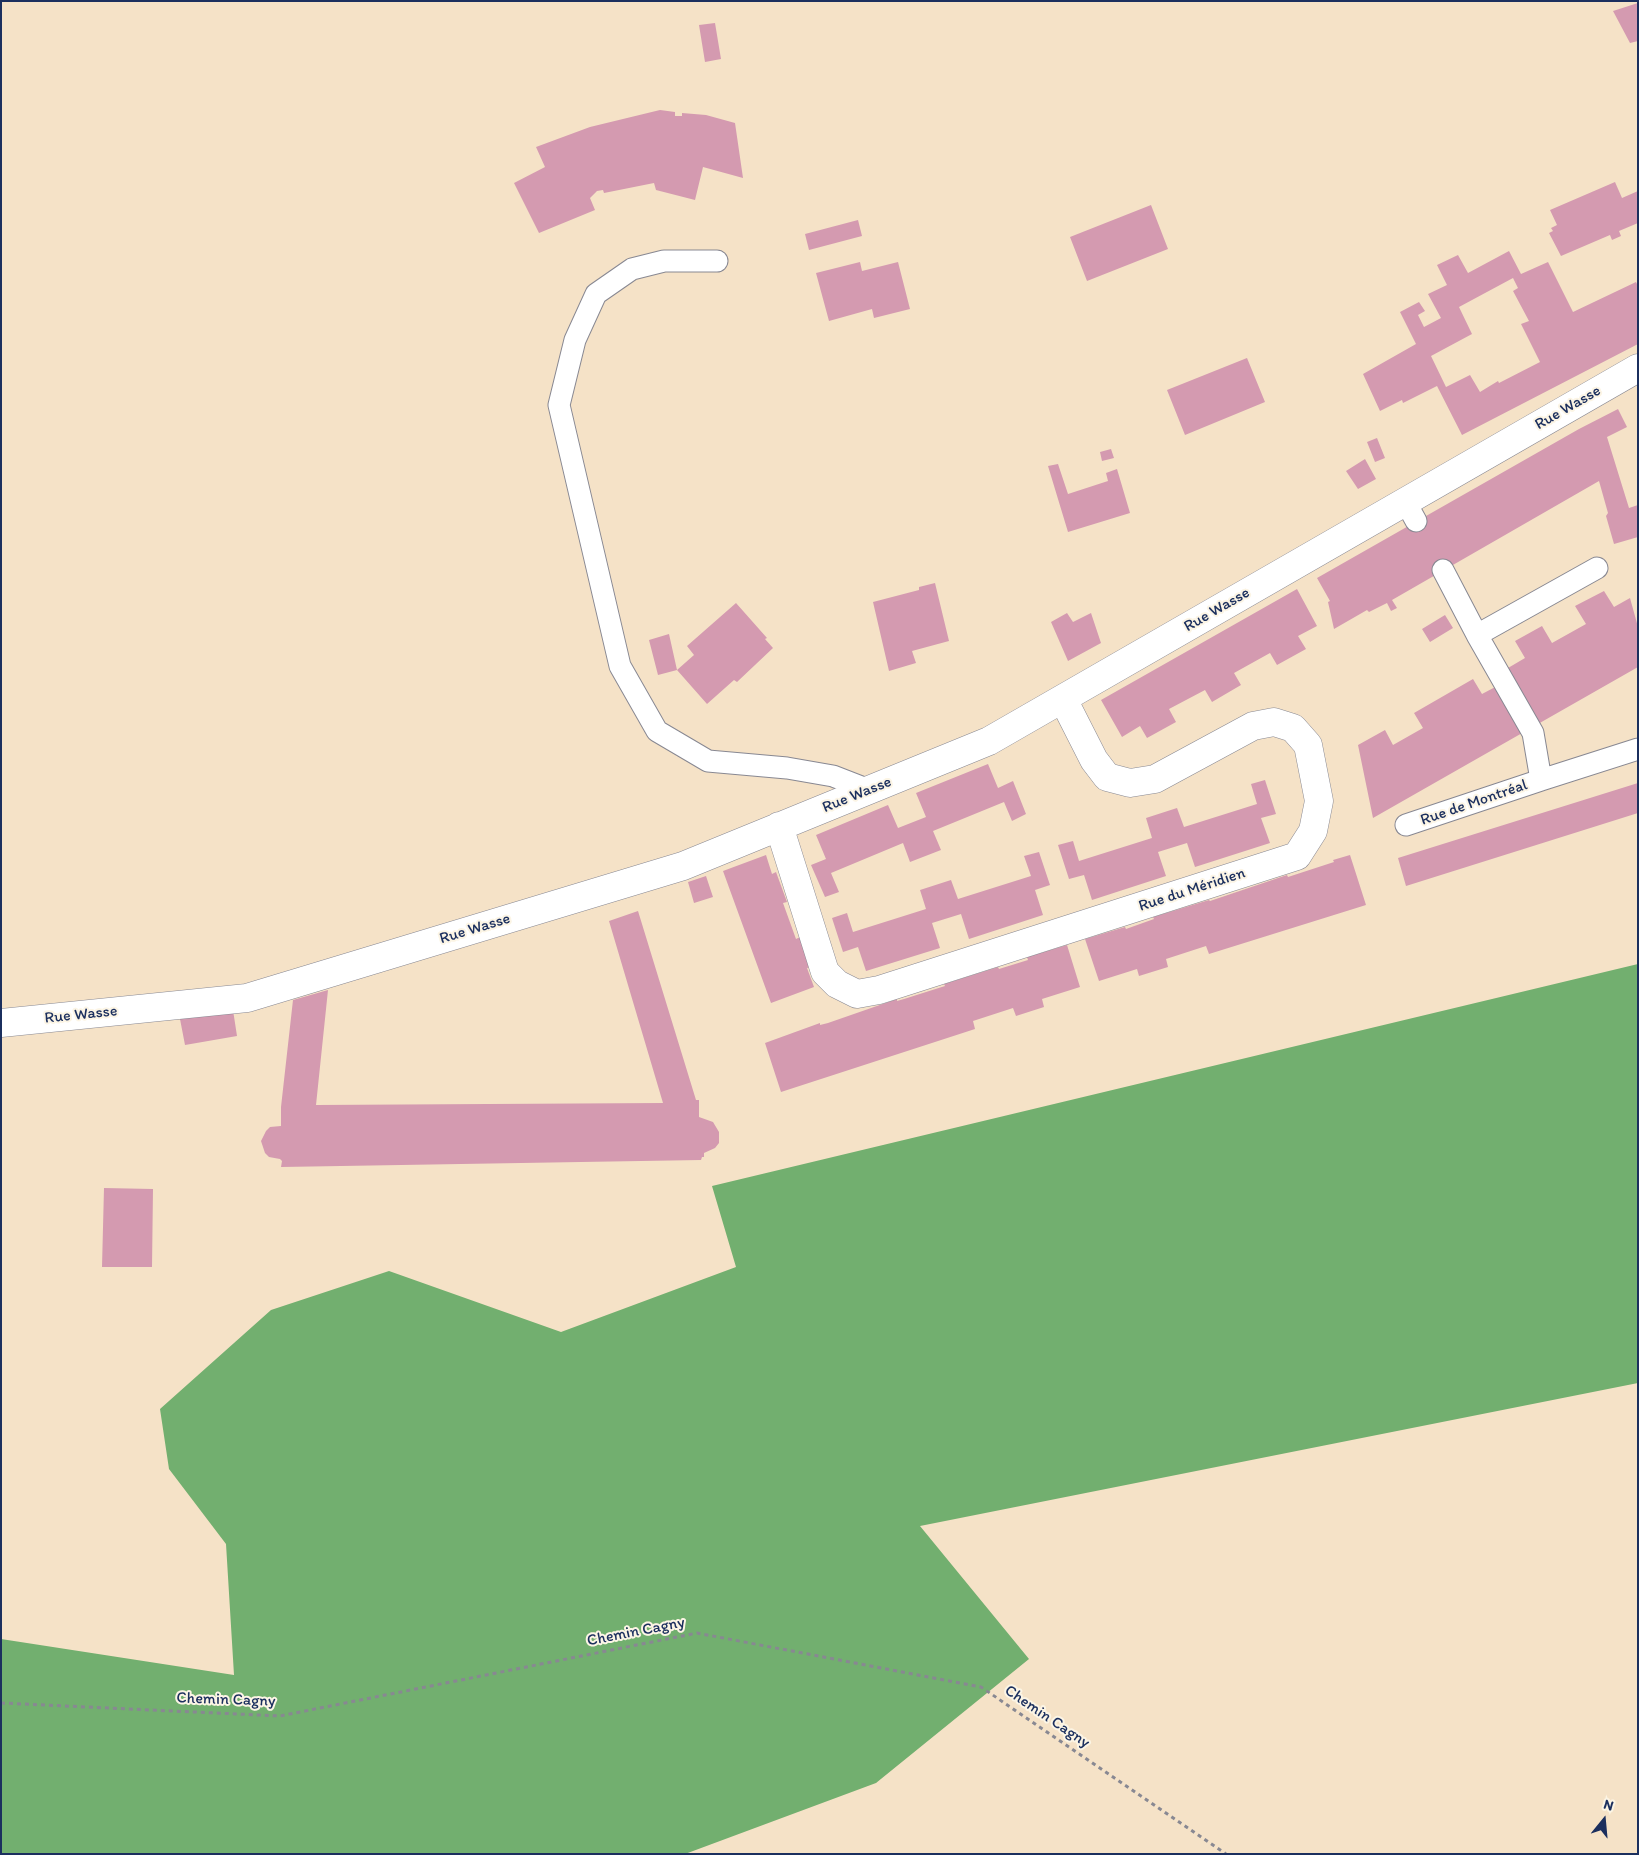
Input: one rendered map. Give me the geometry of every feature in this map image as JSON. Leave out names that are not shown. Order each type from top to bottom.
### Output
[{"type":"street","name":"Rue Wasse","points":[[1,1023],[247,998],[682,866],[989,742],[1062,699],[1411,511],[1638,368]]},
{"type":"street","name":"Rue du Méridien","points":[[779,826],[825,972],[837,984],[857,994],[879,990],[1297,856],[1313,831],[1319,801],[1308,745],[1293,728],[1274,722],[1253,726],[1155,779],[1130,783],[1107,777],[1094,760],[1062,699]]},
{"type":"lane","points":[[717,261],[664,261],[632,270],[596,294],[572,349],[559,405],[620,666],[657,731],[708,761],[787,768],[833,776],[869,790]]},
{"type":"lane","points":[[1477,634],[1597,568]]},
{"type":"lane","name":"Rue de Montréal","points":[[1443,570],[1533,733],[1541,780]]},
{"type":"lane","name":"Rue de Montréal","points":[[1406,826],[1638,749]]},
{"type":"path","name":"Chemin Cagny","points":[[1,1702],[280,1716],[697,1633],[981,1686],[1226,1854]]},
{"type":"green space","points":[[1638,964],[1638,1383],[920,1526],[1029,1659],[876,1783],[685,1854],[1,1854],[1,1639],[234,1675],[226,1544],[169,1469],[160,1409],[271,1310],[389,1271],[561,1332],[736,1267],[712,1186]]},
{"type":"building","points":[[1638,3],[1638,41],[1630,43],[1613,11]]},
{"type":"building","points":[[715,23],[721,59],[705,62],[699,25]]},
{"type":"building","points":[[660,110],[675,112],[675,116],[682,116],[682,113],[706,115],[735,123],[743,178],[703,167],[695,200],[656,190],[654,183],[604,193],[603,190],[597,191],[590,198],[595,210],[539,233],[514,183],[545,167],[536,147],[590,127]]},
{"type":"building","points":[[1615,182],[1622,198],[1638,191],[1638,223],[1619,231],[1621,236],[1612,240],[1610,235],[1561,256],[1549,233],[1553,231],[1551,228],[1557,225],[1550,210]]},
{"type":"building","points":[[1151,205],[1168,249],[1087,281],[1070,237]]},
{"type":"building","points":[[858,220],[862,236],[809,250],[805,234]]},
{"type":"building","points":[[1509,251],[1521,274],[1548,262],[1573,312],[1636,282],[1638,286],[1638,344],[1462,435],[1437,386],[1403,403],[1402,400],[1380,411],[1363,374],[1416,344],[1400,312],[1419,302],[1425,311],[1418,315],[1424,327],[1441,318],[1428,294],[1447,285],[1437,265],[1458,255],[1468,273]],"holes":[[[1513,278],[1518,288],[1513,291],[1529,321],[1521,324],[1540,362],[1499,383],[1498,381],[1480,392],[1470,375],[1446,387],[1431,356],[1472,334],[1459,307]]]},
{"type":"building","points":[[860,262],[862,271],[898,262],[910,309],[874,318],[872,309],[829,321],[816,273]]},
{"type":"building","points":[[1247,358],[1265,402],[1185,435],[1167,390]]},
{"type":"building","points":[[1618,409],[1627,427],[1607,437],[1629,508],[1638,505],[1638,537],[1614,544],[1599,481],[1392,600],[1397,608],[1391,611],[1387,603],[1369,612],[1367,610],[1334,629],[1328,602],[1330,601],[1317,578],[1579,429]]},
{"type":"building","points":[[1377,438],[1385,458],[1375,462],[1367,442]]},
{"type":"building","points":[[1111,449],[1114,458],[1102,461],[1100,452]]},
{"type":"building","points":[[1365,459],[1376,479],[1358,489],[1346,471]]},
{"type":"building","points":[[1058,464],[1068,494],[1108,481],[1106,473],[1117,469],[1130,513],[1068,532],[1048,466]]},
{"type":"building","points":[[935,583],[949,641],[912,651],[916,663],[889,671],[873,602],[919,590],[919,587]]},
{"type":"building","points":[[1297,589],[1317,626],[1298,636],[1306,649],[1277,665],[1270,653],[1234,673],[1241,685],[1212,702],[1205,690],[1169,709],[1176,722],[1147,738],[1140,726],[1122,737],[1101,700]]},
{"type":"building","points":[[1604,591],[1614,607],[1630,598],[1638,627],[1638,667],[1373,818],[1358,745],[1385,730],[1393,745],[1423,728],[1414,713],[1473,679],[1482,694],[1499,685],[1508,668],[1525,658],[1515,641],[1542,626],[1552,643],[1586,624],[1575,606]]},
{"type":"building","points":[[736,603],[767,638],[765,639],[773,648],[737,682],[734,680],[707,704],[677,670],[694,655],[687,646]]},
{"type":"building","points":[[1067,613],[1073,622],[1091,613],[1101,643],[1068,661],[1051,622]]},
{"type":"building","points":[[1445,615],[1453,628],[1430,642],[1422,629]]},
{"type":"building","points":[[669,634],[677,670],[658,675],[649,640]]},
{"type":"building","points":[[988,764],[998,788],[1013,781],[1026,814],[1012,821],[1004,802],[933,831],[941,850],[910,862],[903,843],[831,873],[839,892],[825,897],[811,865],[826,859],[816,835],[888,805],[898,828],[926,817],[916,793]]},
{"type":"building","points":[[1265,780],[1276,814],[1261,818],[1270,843],[1195,867],[1187,843],[1158,852],[1166,876],[1092,900],[1084,875],[1069,879],[1058,845],[1073,841],[1079,861],[1152,838],[1146,818],[1177,808],[1184,827],[1257,804],[1251,784]]},
{"type":"building","points":[[1638,783],[1638,813],[1406,886],[1398,858]]},
{"type":"building","points":[[1039,852],[1050,885],[1035,890],[1043,915],[969,939],[961,914],[932,923],[940,948],[866,971],[858,947],[843,952],[832,918],[847,913],[853,932],[926,909],[920,890],[951,880],[958,899],[1031,876],[1024,856]]},
{"type":"building","points":[[766,855],[772,874],[776,872],[787,902],[783,903],[796,939],[800,937],[811,967],[807,968],[814,987],[771,1003],[723,871]]},
{"type":"building","points":[[1350,855],[1366,905],[1209,954],[1206,946],[1166,959],[1168,967],[1139,976],[1137,969],[1099,981],[1085,939],[1125,927],[1126,929],[1154,919],[1153,917],[1210,901],[1287,875],[1288,877]]},
{"type":"building","points":[[706,876],[713,897],[694,903],[688,882]]},
{"type":"building","points":[[638,911],[696,1100],[699,1100],[699,1117],[713,1122],[719,1132],[719,1143],[715,1148],[704,1153],[704,1157],[701,1160],[281,1167],[282,1161],[280,1159],[269,1157],[265,1153],[261,1141],[266,1131],[270,1127],[281,1126],[281,1107],[293,1000],[328,990],[316,1105],[663,1103],[609,921]]},
{"type":"building","points":[[1067,945],[1080,987],[1042,999],[1044,1007],[1016,1016],[1013,1008],[973,1021],[975,1029],[781,1092],[765,1043],[820,1023],[820,1025],[828,1023],[897,999],[897,1001],[945,986],[944,984],[998,967],[999,969],[1028,960],[1027,957]]},
{"type":"building","points":[[233,1010],[237,1036],[185,1045],[180,1019]]},
{"type":"building","points":[[104,1188],[153,1189],[152,1267],[102,1267]]}]
